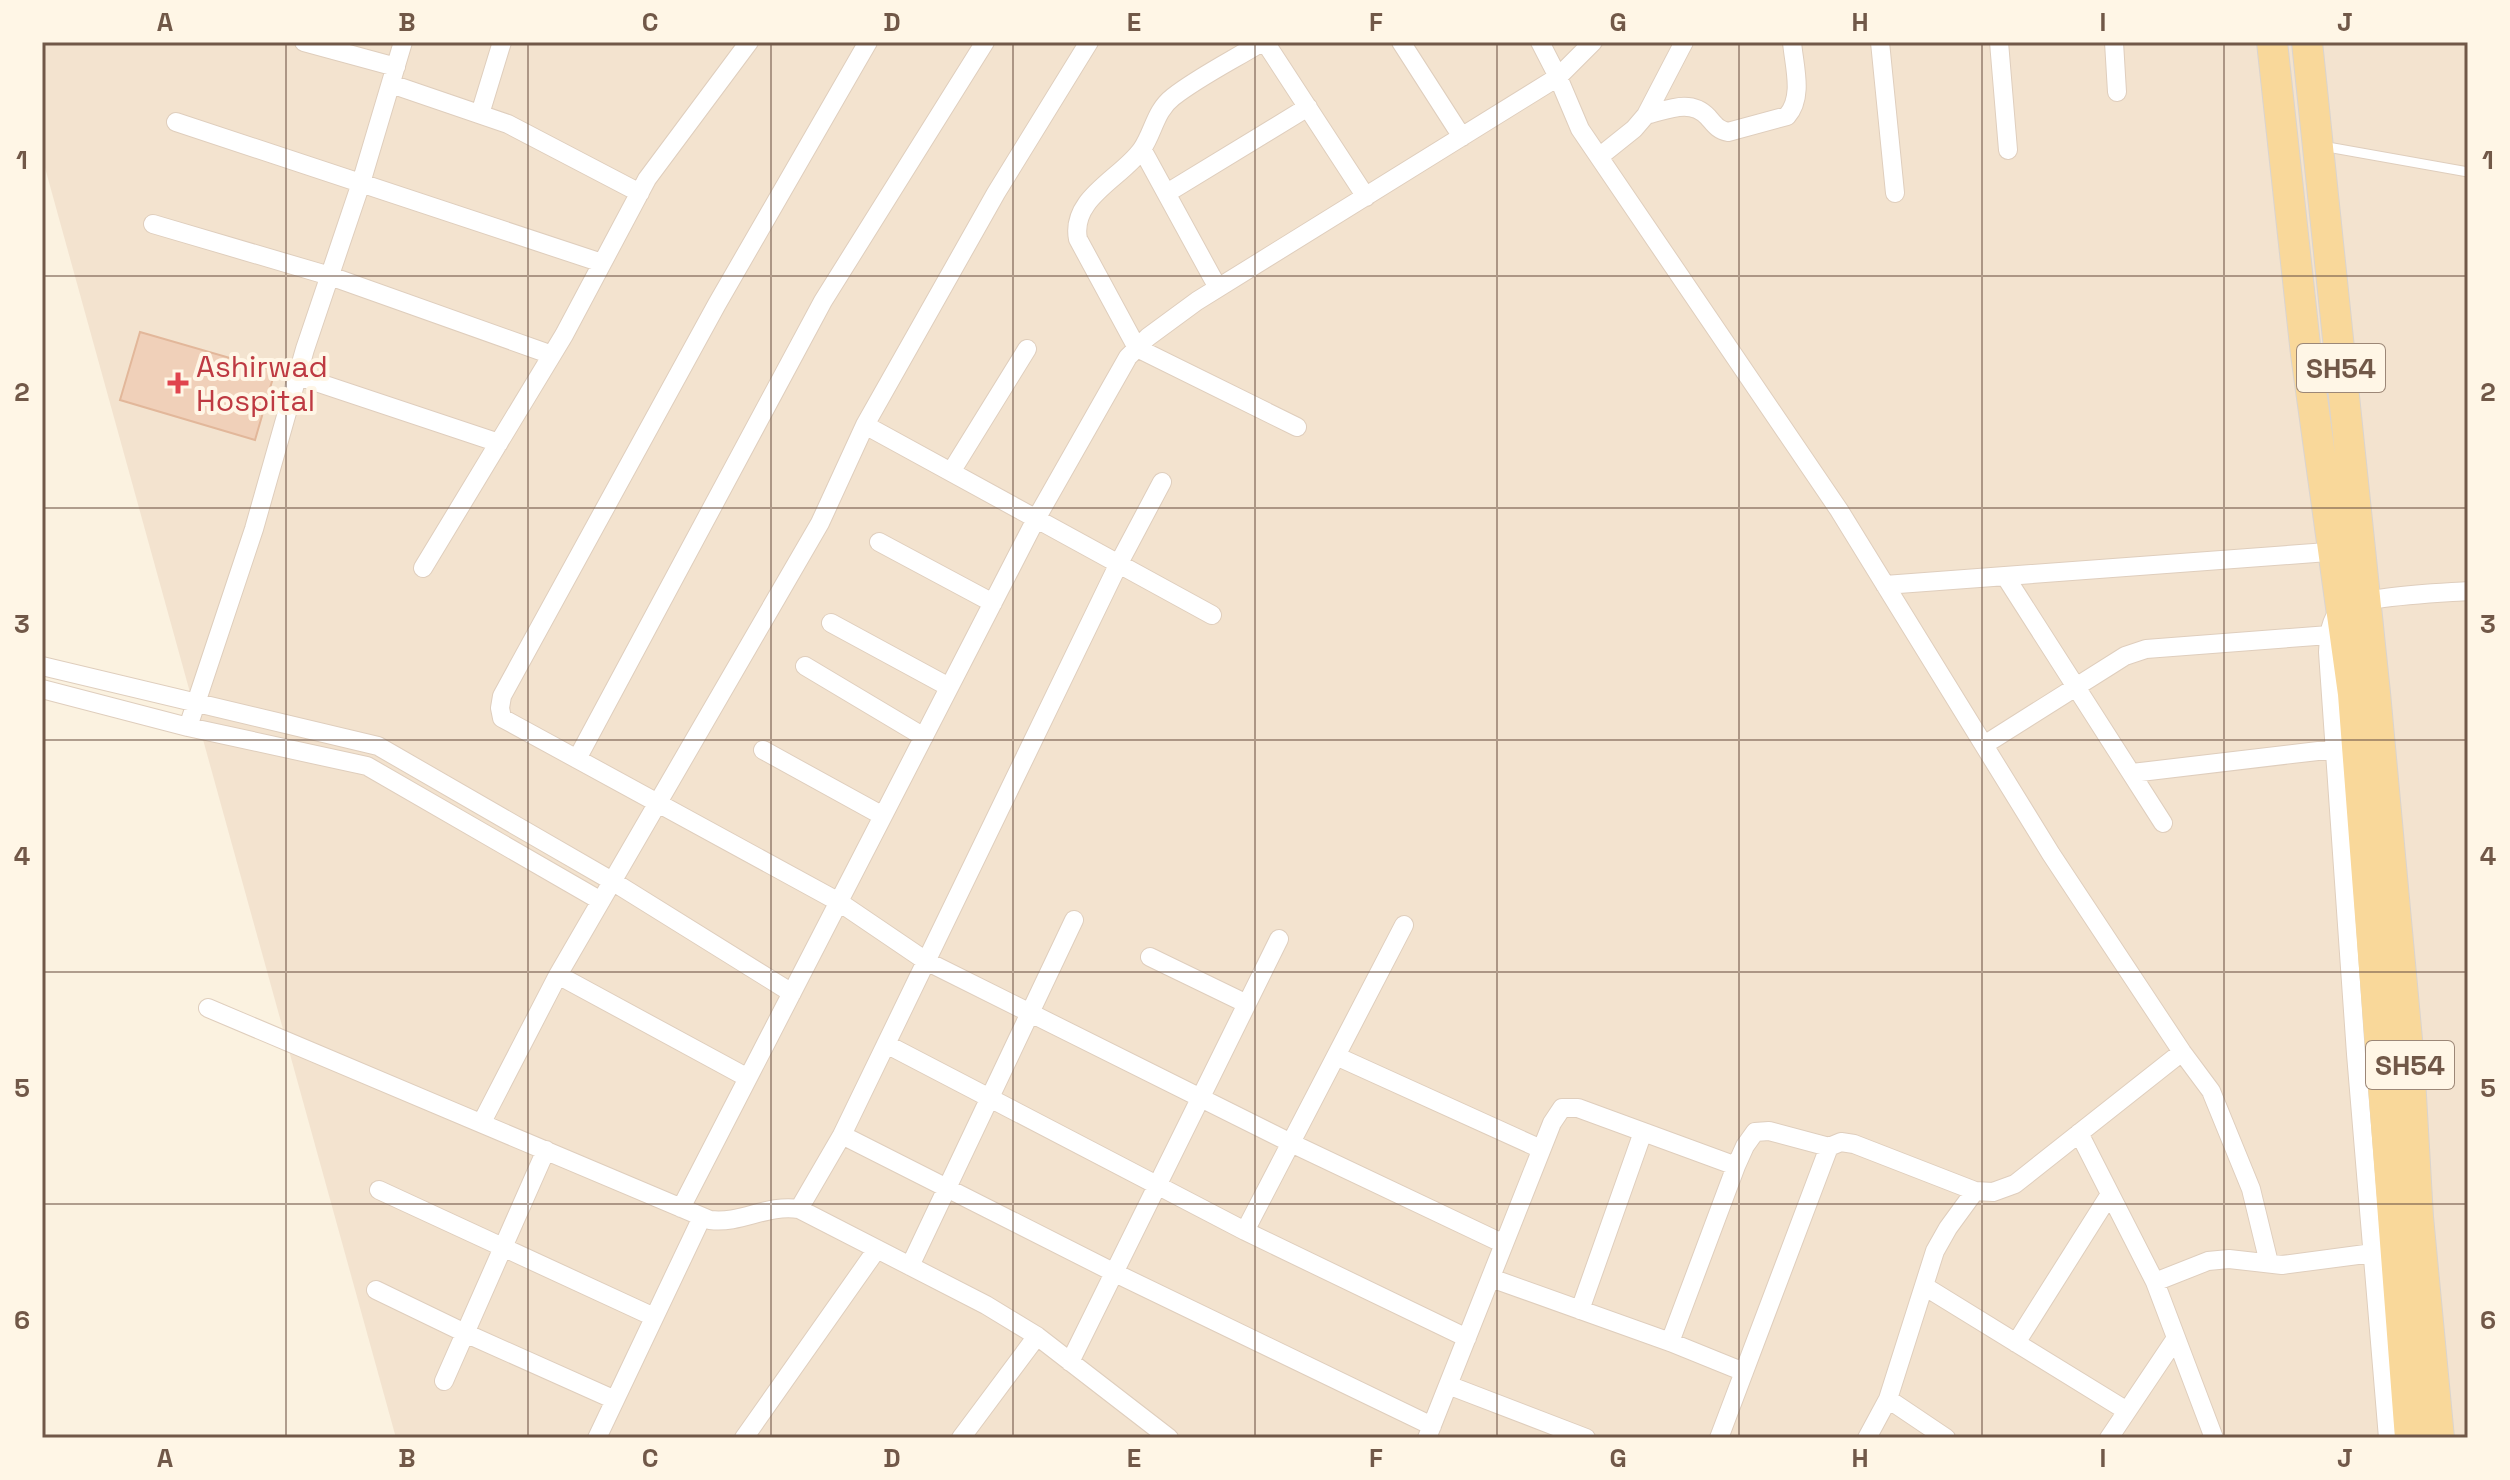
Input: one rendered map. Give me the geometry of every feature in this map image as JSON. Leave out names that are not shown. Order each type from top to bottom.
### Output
[{"type":"main road","name":"SH54","points":[[2272,42],[2306,354],[2347,551]]},
{"type":"main road","name":"SH54","points":[[2307,42],[2339,350],[2347,551],[2345,615],[2364,694],[2409,1061],[2418,1217],[2439,1438]]},
{"type":"main road","points":[[2306,354],[2339,350]]},
{"type":"main road","name":"SH54","points":[[2364,694],[2410,1438]]},
{"type":"street","points":[[304,42],[508,124],[640,193]]},
{"type":"street","points":[[188,727],[254,529],[298,376],[403,42]]},
{"type":"street","points":[[480,114],[502,42]]},
{"type":"street","points":[[423,568],[552,355],[640,193],[669,147],[749,42]]},
{"type":"street","points":[[868,42],[717,304],[502,696],[502,718],[839,902],[926,961],[1291,1143],[1504,1244]]},
{"type":"street","points":[[577,759],[823,301],[985,42]]},
{"type":"street","points":[[482,1122],[558,975],[820,523],[865,425],[996,193],[1089,42]]},
{"type":"street","points":[[1297,427],[1137,348],[1078,239],[1075,226],[1083,207],[1142,149],[1159,112],[1172,98],[1264,42],[1366,197]]},
{"type":"street","points":[[1401,42],[1462,137]]},
{"type":"street","points":[[1540,42],[1580,129],[1839,510],[2051,854],[2211,1091],[2251,1189],[2269,1263]]},
{"type":"street","points":[[681,1208],[1036,519],[1128,357],[1148,337],[1218,288],[1558,77],[1593,42]]},
{"type":"street","points":[[1599,157],[1634,129],[1646,115],[1684,42]]},
{"type":"street","points":[[1646,115],[1695,106],[1719,130],[1728,132],[1787,116],[1797,96],[1792,42]]},
{"type":"street","points":[[1880,42],[1895,193]]},
{"type":"street","points":[[1999,42],[2008,150]]},
{"type":"street","points":[[2114,42],[2117,92]]},
{"type":"street","points":[[1167,193],[1308,107]]},
{"type":"street","points":[[176,122],[602,263]]},
{"type":"street","points":[[1142,149],[1218,288]]},
{"type":"street","points":[[153,224],[330,276],[552,355]]},
{"type":"street","points":[[951,472],[1027,349]]},
{"type":"street","points":[[298,376],[499,443]]},
{"type":"street","points":[[865,425],[1212,615]]},
{"type":"street","points":[[799,1209],[842,1135],[1119,563],[1162,482]]},
{"type":"street","points":[[879,542],[993,603]]},
{"type":"street","points":[[1885,585],[2347,551]]},
{"type":"street","points":[[2005,576],[2163,823]]},
{"type":"street","points":[[1984,745],[2125,656],[2146,649],[2468,591]]},
{"type":"street","points":[[2345,615],[2328,652],[2356,1054],[2388,1438]]},
{"type":"street","points":[[831,623],[949,687]]},
{"type":"street","points":[[42,666],[378,746],[612,881],[792,993]]},
{"type":"street","points":[[805,666],[924,737]]},
{"type":"street","points":[[42,689],[188,727],[367,766],[601,901]]},
{"type":"street","points":[[2132,773],[2335,749]]},
{"type":"street","points":[[763,750],[883,816]]},
{"type":"street","points":[[910,1266],[1074,920]]},
{"type":"street","points":[[1245,1231],[1404,925]]},
{"type":"street","points":[[1070,1362],[1279,939]]},
{"type":"street","points":[[1150,957],[1247,1004]]},
{"type":"street","points":[[558,975],[748,1078]]},
{"type":"street","points":[[208,1008],[702,1217],[727,1222],[782,1206],[799,1209],[986,1305],[1037,1336],[1169,1438]]},
{"type":"street","points":[[886,1044],[1245,1231],[1467,1338]]},
{"type":"street","points":[[1670,1342],[1736,1166],[1755,1132],[1769,1131],[1829,1147],[1841,1142],[1854,1144],[1975,1191],[1993,1192],[2015,1184],[2182,1052]]},
{"type":"street","points":[[1336,1056],[1541,1149]]},
{"type":"street","points":[[842,1135],[1430,1432],[1541,1149],[1562,1108],[1578,1108],[1736,1166]]},
{"type":"street","points":[[1580,1310],[1643,1132]]},
{"type":"street","points":[[2079,1133],[2155,1282],[2214,1438]]},
{"type":"street","points":[[1719,1438],[1829,1147]]},
{"type":"street","points":[[444,1381],[546,1150]]},
{"type":"street","points":[[379,1190],[654,1317]]},
{"type":"street","points":[[1867,1438],[1888,1399],[1935,1251],[1975,1191]]},
{"type":"street","points":[[2016,1343],[2110,1194]]},
{"type":"street","points":[[597,1438],[702,1217]]},
{"type":"street","points":[[744,1438],[877,1249]]},
{"type":"street","points":[[2155,1282],[2208,1261],[2229,1259],[2282,1265],[2373,1253]]},
{"type":"street","points":[[1491,1278],[1744,1372]]},
{"type":"street","points":[[1924,1286],[2127,1411]]},
{"type":"street","points":[[376,1290],[615,1400]]},
{"type":"street","points":[[961,1438],[1037,1336]]},
{"type":"street","points":[[2109,1438],[2176,1338]]},
{"type":"street","points":[[1448,1385],[1586,1438]]},
{"type":"street","points":[[1888,1399],[1946,1438]]},
{"type":"lane","points":[[2317,145],[2468,172]]},
{"type":"shaded area","points":[[42,42],[2468,42],[2468,1438],[396,1438],[42,157]]},
{"type":"building","points":[[140,332],[275,371],[255,440],[120,400]]},
{"type":"place","name":"Ashirwad Hospital","points":[[178,383]]}]
